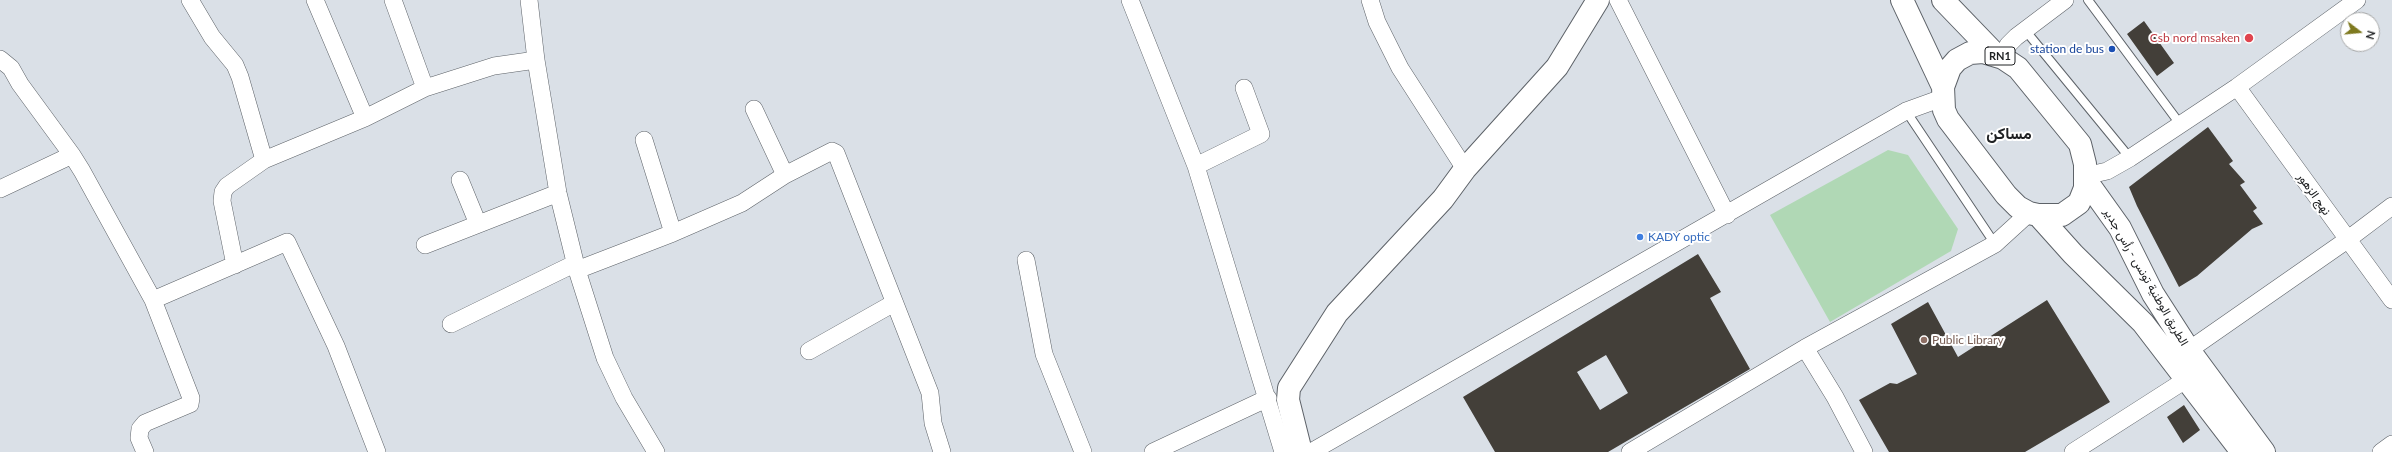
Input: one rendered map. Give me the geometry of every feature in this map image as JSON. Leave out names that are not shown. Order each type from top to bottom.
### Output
[{"type":"main road","points":[[1301,452],[1288,400],[1289,388],[1337,313],[1443,199],[1465,170],[1557,67],[1598,0]]},
{"type":"main road","points":[[1902,0],[1943,92]]},
{"type":"main road","name":"RN1","points":[[1943,0],[1999,56],[2018,68],[2074,136],[2083,153],[2085,178],[2083,194],[2072,210],[2062,215],[2034,214]]},
{"type":"main road","name":"RN1","points":[[1943,92],[1950,68],[1957,60],[1970,53],[1999,56]]},
{"type":"main road","name":"الطريق الوطنية تونس - رأس جدير","points":[[1943,92],[1948,119],[2006,195],[2034,214],[2143,323],[2242,452]]},
{"type":"main road","name":"الطريق الوطنية تونس - رأس جدير","points":[[2085,178],[2120,228],[2154,294],[2189,350],[2264,452]]},
{"type":"street","points":[[190,0],[192,8],[237,71],[264,160]]},
{"type":"street","points":[[315,0],[365,118]]},
{"type":"street","points":[[392,0],[424,88]]},
{"type":"street","points":[[529,0],[536,60],[558,193],[576,267],[605,358],[624,398],[656,452]]},
{"type":"street","points":[[1130,0],[1196,166],[1268,398],[1282,452]]},
{"type":"street","points":[[1370,0],[1377,22],[1400,68],[1465,170]]},
{"type":"street","points":[[1618,0],[1727,215]]},
{"type":"street","points":[[1999,56],[2008,45],[2025,30],[2065,0]]},
{"type":"street","points":[[2085,178],[2107,171],[2130,158],[2237,87],[2357,0]]},
{"type":"street","points":[[0,60],[11,68],[24,90],[72,155],[153,300],[191,401],[145,423],[140,429],[139,438],[146,452]]},
{"type":"street","points":[[235,265],[222,201],[223,192],[227,186],[264,160],[365,118],[424,88],[494,66],[536,60]]},
{"type":"street","name":"نهج الزهور","points":[[2237,87],[2392,300]]},
{"type":"street","points":[[1196,166],[1260,134],[1244,88]]},
{"type":"street","points":[[1312,452],[1906,111],[1943,92]]},
{"type":"street","points":[[754,109],[784,175]]},
{"type":"street","points":[[644,140],[673,233]]},
{"type":"street","points":[[451,324],[576,267],[673,233],[742,203],[784,175],[834,152],[879,260],[894,303],[930,393],[933,423],[942,452]]},
{"type":"street","points":[[0,190],[72,155]]},
{"type":"street","points":[[460,180],[478,224]]},
{"type":"street","points":[[425,245],[558,193]]},
{"type":"street","points":[[2189,350],[2347,240],[2392,206]]},
{"type":"street","points":[[1630,452],[1805,348],[1995,244],[2034,214]]},
{"type":"street","points":[[153,300],[288,242],[336,346],[377,452]]},
{"type":"street","points":[[1026,260],[1044,354],[1083,452]]},
{"type":"street","points":[[809,351],[894,303]]},
{"type":"street","points":[[1805,348],[1835,397],[1864,452]]},
{"type":"street","points":[[2073,452],[2187,379]]},
{"type":"street","points":[[1153,452],[1268,398]]},
{"type":"street","points":[[2380,452],[2392,444]]},
{"type":"lane","points":[[2088,0],[2180,124]]},
{"type":"lane","points":[[2025,30],[2130,158]]},
{"type":"lane","points":[[1906,111],[1995,244]]},
{"type":"green space","points":[[1888,150],[1908,155],[1958,229],[1951,251],[1830,322],[1770,215]]},
{"type":"building","points":[[2144,21],[2174,63],[2157,76],[2127,34]]},
{"type":"building","points":[[2208,127],[2233,161],[2229,164],[2245,182],[2240,185],[2257,208],[2253,211],[2263,224],[2252,229],[2197,276],[2179,287],[2137,206],[2129,187]]},
{"type":"building","points":[[1698,254],[1721,292],[1710,298],[1750,369],[1608,452],[1495,452],[1463,397]],"holes":[[[1606,355],[1628,393],[1600,410],[1577,372]]]},
{"type":"building","points":[[2047,300],[2110,402],[2025,452],[1889,452],[1859,400],[1890,383],[1897,384],[1917,374],[1891,324],[1928,302],[1958,357]]},
{"type":"building","points":[[2184,405],[2200,430],[2183,443],[2167,417]]},
{"type":"place","name":"Csb nord msaken","points":[[2249,38]]},
{"type":"place","name":"station de bus","points":[[2112,49]]},
{"type":"place","name":"KADY optic","points":[[1640,237]]},
{"type":"place","name":"Public Library","points":[[1924,340]]},
{"type":"district","name":"مساكن","points":[[2009,134]]}]
